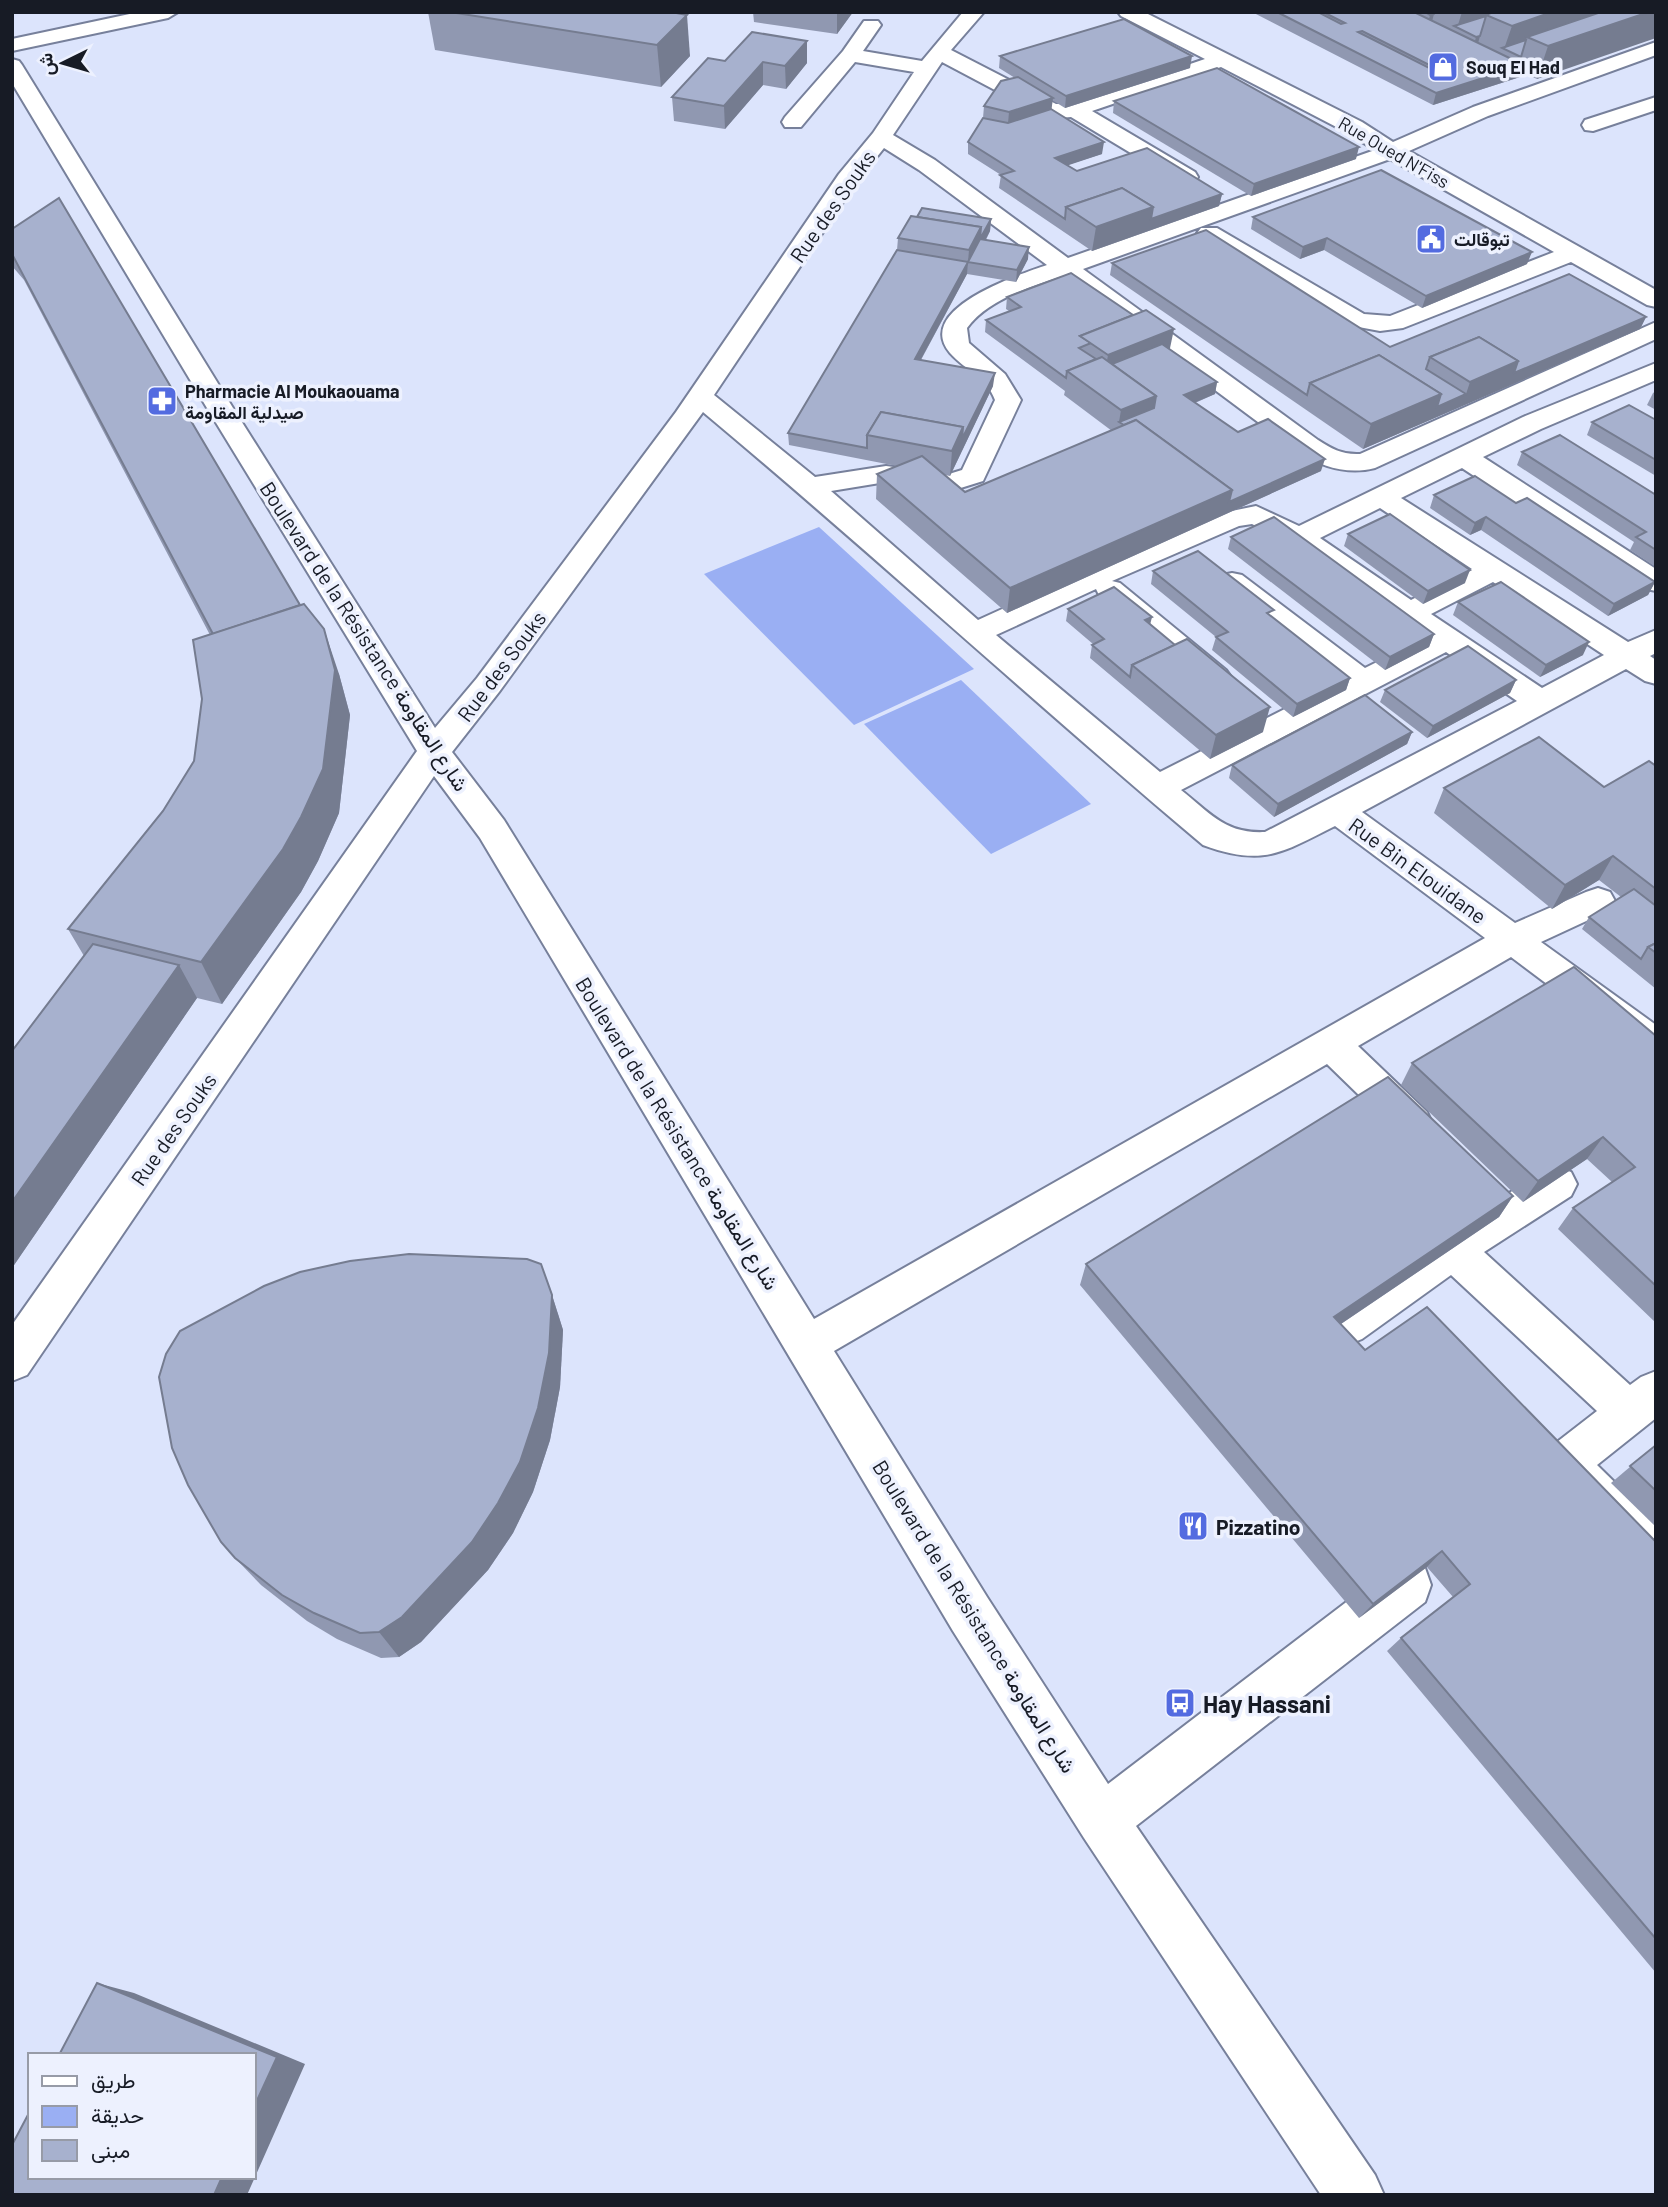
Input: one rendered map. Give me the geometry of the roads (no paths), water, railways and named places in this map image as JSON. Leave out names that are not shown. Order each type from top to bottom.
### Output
[{"type":"street","points":[[12,45],[168,12]]},
{"type":"street","name":"Rue des Souks","points":[[12,1362],[434,752],[488,685],[701,397],[847,179],[881,136],[933,60],[974,12]]},
{"type":"street","name":"Rue Oued N'Fiss","points":[[1128,12],[1354,127],[1656,300]]},
{"type":"street","points":[[793,122],[850,55],[871,25]]},
{"type":"street","points":[[808,486],[886,474],[951,483],[974,475],[1008,400],[1006,389],[1000,381],[955,344],[952,335],[955,325],[978,303],[1066,267],[1392,151],[1457,121],[1656,48]]},
{"type":"street","points":[[850,55],[933,60],[1004,83],[1048,109],[1059,112],[1075,110],[1222,60]]},
{"type":"street","name":"Boulevard de la Résistance شارع المقاومة","points":[[12,65],[220,408],[434,752],[492,829],[970,1614],[1102,1820],[1354,2195]]},
{"type":"street","points":[[1593,125],[1656,103]]},
{"type":"street","points":[[1075,110],[1235,207]]},
{"type":"street","points":[[881,136],[927,165],[1308,446],[1326,458],[1340,463],[1364,462],[1656,329]]},
{"type":"street","points":[[1190,222],[1349,316],[1380,324],[1394,323],[1572,253]]},
{"type":"street","points":[[1299,537],[1464,457],[1543,430],[1612,400],[1656,371]]},
{"type":"street","points":[[701,397],[1215,836],[1250,845],[1270,844],[1337,811]]},
{"type":"street","points":[[1464,457],[1656,582]]},
{"type":"street","points":[[1381,497],[1495,569],[1642,648],[1656,674]]},
{"type":"street","points":[[975,633],[1095,578],[1197,556],[1247,515],[1263,517],[1299,537],[1542,703]]},
{"type":"street","points":[[1197,556],[1363,683]]},
{"type":"street","points":[[1410,613],[1495,569]]},
{"type":"street","points":[[1095,578],[1255,709]]},
{"type":"street","points":[[1157,788],[1255,709],[1363,683],[1447,639]]},
{"type":"street","name":"Rue Bin Elouidane","points":[[1642,648],[1337,811],[1656,1045]]},
{"type":"street","points":[[808,1344],[1513,939],[1598,901]]},
{"type":"street","points":[[1332,1045],[1439,1149]]},
{"type":"street","points":[[1347,1326],[1453,1250],[1557,1184]]},
{"type":"street","points":[[1478,1186],[1507,1214]]},
{"type":"street","points":[[1453,1250],[1643,1402],[1573,1457],[1573,1470],[1656,1556]]},
{"type":"street","points":[[1102,1820],[1408,1585]]},
{"type":"place","name":"Souq El Had","points":[[1443,67]]},
{"type":"place","name":"تبوقالت","points":[[1431,239]]},
{"type":"place","name":"Pharmacie Al Moukaouama صيدلية المقاومة","points":[[162,401]]},
{"type":"place","name":"Pizzatino","points":[[1193,1526]]},
{"type":"place","name":"Hay Hassani","points":[[1180,1703]]}]
